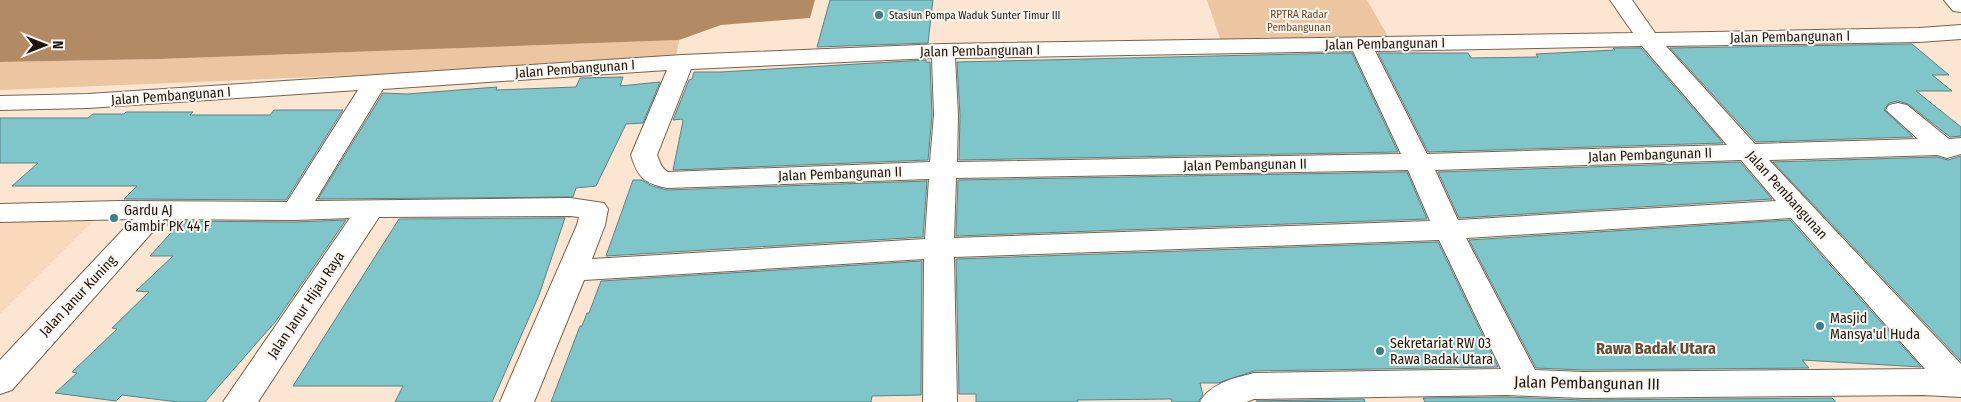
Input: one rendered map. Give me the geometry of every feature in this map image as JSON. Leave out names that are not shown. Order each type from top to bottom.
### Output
[{"type":"street","name":"Jalan Pembangunan","points":[[1621,0],[1648,39],[1748,152],[1939,363],[1961,383]]},
{"type":"street","points":[[1955,0],[1961,6]]},
{"type":"street","name":"Jalan Pembangunan I","points":[[0,103],[88,101],[682,62],[943,51],[1919,35],[1961,32]]},
{"type":"street","points":[[1362,45],[1448,230],[1524,382]]},
{"type":"street","points":[[940,402],[939,248],[946,115],[943,51]]},
{"type":"street","name":"Jalan Pembangunan II","points":[[682,62],[644,155],[649,170],[655,178],[667,180],[944,170],[1418,162],[1748,152],[1955,151]]},
{"type":"street","points":[[295,211],[375,83]]},
{"type":"street","points":[[1898,110],[1955,151]]},
{"type":"street","points":[[0,213],[295,211],[371,208],[570,207],[594,209],[591,225],[573,270],[516,402]]},
{"type":"street","name":"Jalan Janur Hijau Raya","points":[[240,402],[371,208]]},
{"type":"street","points":[[573,270],[939,248],[1448,230],[1799,209]]},
{"type":"street","name":"Jalan Janur Kuning","points":[[0,381],[156,211]]},
{"type":"street","name":"Jalan Pembangunan III","points":[[1218,402],[1239,390],[1254,386],[1524,382],[1587,393],[1754,392],[1923,382],[1961,383]]},
{"type":"shaded area","points":[[0,0],[815,0],[810,18],[721,25],[679,40],[158,59],[0,62]]},
{"type":"shaded area","points":[[98,216],[0,314],[0,217]]},
{"type":"green space","name":"RPTRA Radar Pembangunan","points":[[1207,0],[1367,0],[1390,40],[1221,41]]},
{"type":"green space","points":[[679,40],[675,62],[0,90],[0,62],[158,59]]},
{"type":"building","name":"Stasiun Pompa Waduk Sunter Timur III","points":[[830,0],[933,0],[928,43],[817,47]]},
{"type":"building","points":[[1912,44],[1949,75],[1932,75],[1952,91],[1916,91],[1961,127],[1961,136],[1950,137],[1908,104],[1898,101],[1889,103],[1884,110],[1913,137],[1756,142],[1670,48]]},
{"type":"building","points":[[1613,48],[1641,48],[1723,143],[1428,152],[1378,53],[1468,53],[1471,58],[1538,57],[1536,54],[1615,50]]},
{"type":"building","points":[[1352,53],[1398,152],[959,160],[960,115],[957,62]]},
{"type":"building","points":[[926,60],[926,62],[930,62],[932,115],[928,160],[673,170],[683,121],[682,119],[673,120],[694,72]]},
{"type":"building","points":[[623,77],[620,86],[660,82],[643,123],[626,124],[596,186],[576,188],[573,197],[318,199],[383,93],[407,94],[497,87],[496,90],[576,87],[580,78]]},
{"type":"building","points":[[274,110],[343,110],[286,200],[124,199],[137,186],[12,186],[38,163],[0,163],[0,118],[88,118],[93,114],[124,114],[126,112],[193,112],[190,115],[270,115]]},
{"type":"building","points":[[1961,156],[1961,361],[1773,162],[1937,157],[1948,160]]},
{"type":"building","points":[[1740,162],[1772,199],[1459,218],[1438,172]]},
{"type":"building","points":[[1407,172],[1427,219],[956,236],[958,180]]},
{"type":"building","points":[[633,180],[642,180],[652,186],[667,190],[927,181],[923,237],[606,256]]},
{"type":"building","points":[[565,218],[539,295],[492,402],[395,402],[403,386],[293,386],[399,219]]},
{"type":"building","points":[[346,220],[276,321],[205,402],[178,402],[122,395],[116,401],[55,393],[77,373],[72,372],[117,329],[112,328],[149,292],[136,291],[173,256],[150,256],[178,225],[161,225],[165,221],[295,222]]},
{"type":"building","points":[[1790,220],[1921,367],[1802,360],[1809,368],[1583,370],[1536,368],[1469,240]]},
{"type":"building","points":[[1438,242],[1498,367],[1254,371],[1218,383],[1200,383],[1203,395],[1198,402],[1172,402],[1171,399],[1077,400],[1078,402],[976,402],[976,394],[959,394],[956,259]]},
{"type":"building","points":[[922,261],[921,395],[872,396],[871,402],[551,402],[580,326],[582,326],[587,313],[589,313],[601,281]]},
{"type":"building","points":[[1506,397],[1583,400],[1832,398],[1836,402],[1425,402],[1423,398]]},
{"type":"building","points":[[1364,399],[1365,402],[1256,401]]},
{"type":"place","name":"Stasiun Pompa Waduk Sunter Timur III","points":[[879,15]]},
{"type":"place","name":"Gardu AJ Gambir PK 44 F","points":[[114,218]]},
{"type":"place","name":"Masjid Mansya'ul Huda","points":[[1820,326]]},
{"type":"place","name":"Sekretariat RW 03 Rawa Badak Utara","points":[[1380,351]]},
{"type":"district","name":"Rawa Badak Utara","points":[[1656,348]]}]
